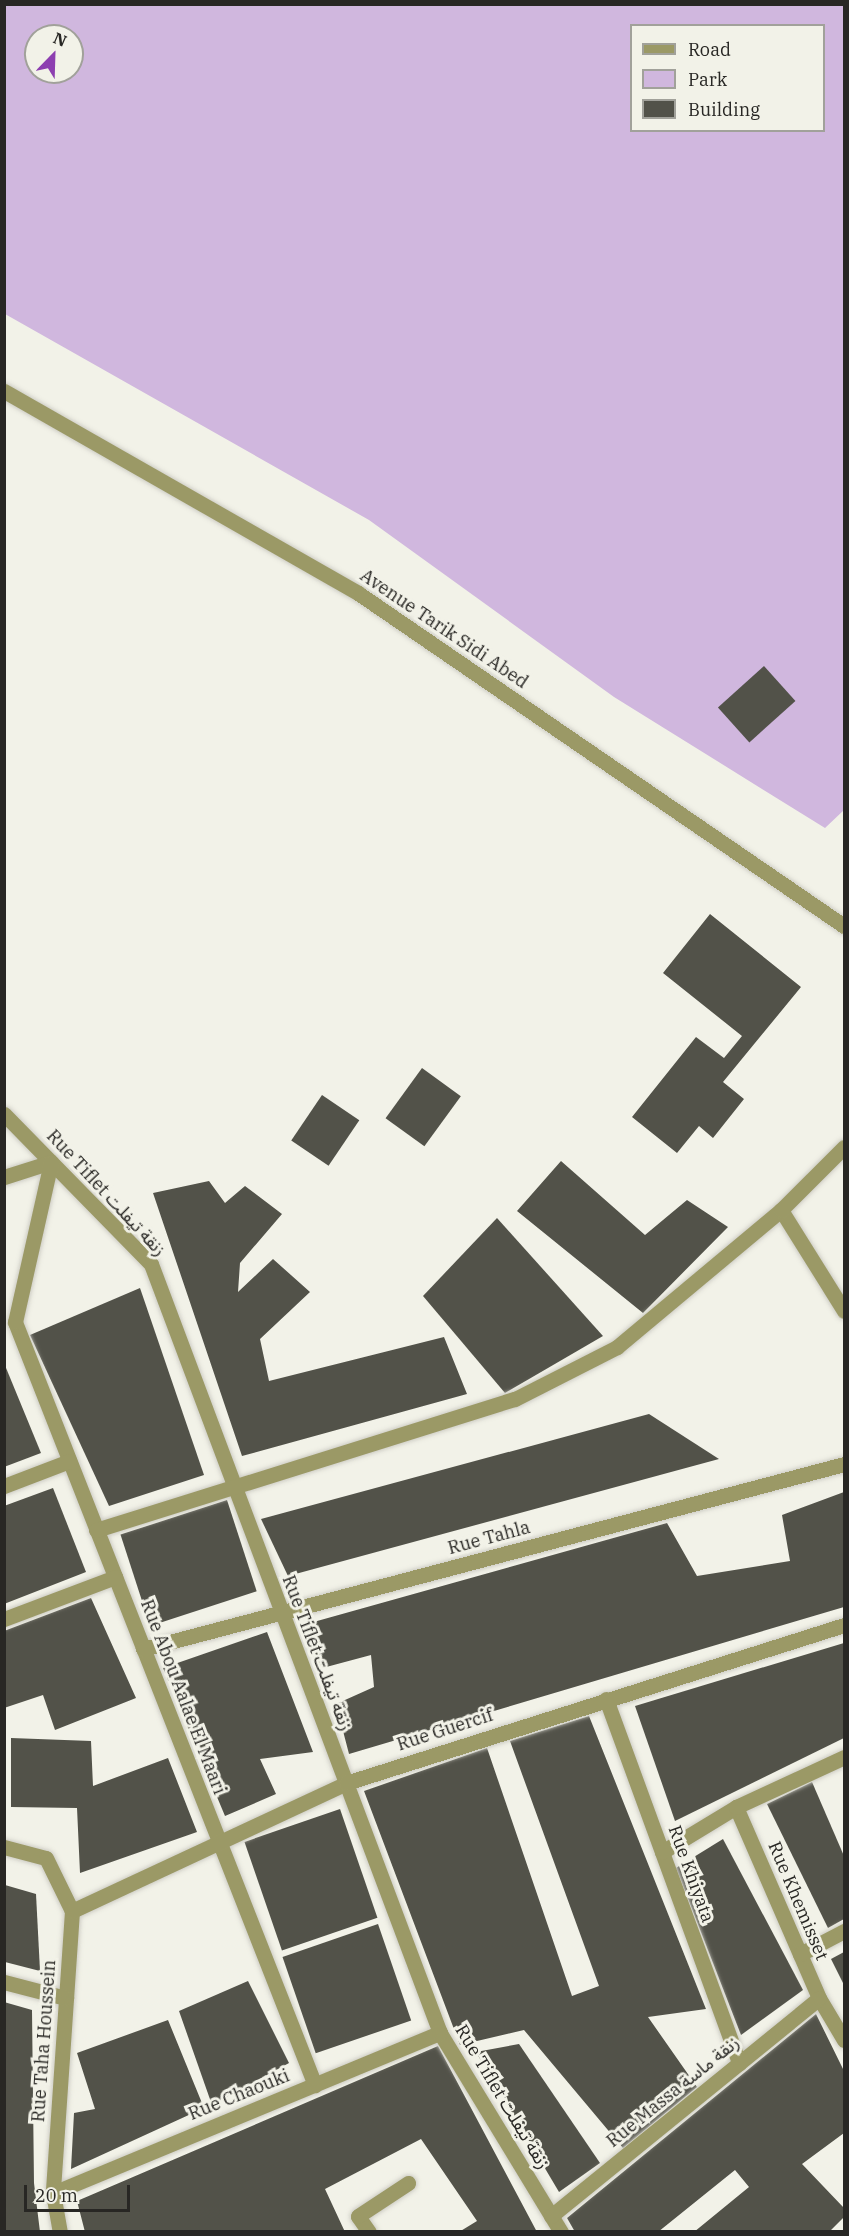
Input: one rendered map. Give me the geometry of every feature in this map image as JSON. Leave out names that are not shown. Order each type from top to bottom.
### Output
[{"type":"street","name":"Avenue Tarik Sidi Abed","points":[[4,391],[358,593],[844,926]]},
{"type":"street","name":"Rue Tiflet زنقة تيفلت","points":[[4,1114],[151,1264],[440,2033],[561,2232]]},
{"type":"street","points":[[96,1530],[515,1399],[617,1347],[781,1210],[844,1147]]},
{"type":"street","points":[[4,1178],[51,1162]]},
{"type":"street","points":[[10,1324],[51,1162]]},
{"type":"street","points":[[781,1210],[844,1311]]},
{"type":"street","name":"Rue Abou Aalae El Maari","points":[[10,1324],[69,1461],[315,2085]]},
{"type":"street","points":[[4,1486],[69,1461]]},
{"type":"street","name":"Rue Tahla","points":[[143,1649],[844,1464]]},
{"type":"street","points":[[4,1619],[115,1577]]},
{"type":"street","name":"Rue Guercif","points":[[72,1911],[346,1783],[844,1625]]},
{"type":"street","name":"Rue Khiyata","points":[[606,1699],[739,2063]]},
{"type":"street","points":[[662,1852],[736,1807],[844,1757]]},
{"type":"street","name":"Rue Khemisset","points":[[736,1807],[819,1998],[844,2040]]},
{"type":"street","points":[[4,1847],[46,1858],[72,1911]]},
{"type":"street","name":"Rue Taha Houssein","points":[[60,2232],[53,2193],[72,1911]]},
{"type":"street","points":[[800,1954],[844,1931]]},
{"type":"street","points":[[4,1983],[66,1998]]},
{"type":"street","name":"Rue Massa زنقة ماسة","points":[[551,2216],[819,1998]]},
{"type":"street","name":"Rue Chaouki","points":[[53,2193],[440,2033]]},
{"type":"street","points":[[369,2232],[358,2216],[408,2183]]},
{"type":"green space","points":[[5,5],[844,5],[844,810],[825,828],[614,697],[369,520],[5,314]]},
{"type":"building","points":[[764,666],[795,701],[749,742],[718,707]]},
{"type":"building","points":[[710,914],[801,987],[723,1082],[744,1099],[713,1138],[699,1126],[677,1153],[632,1117],[696,1037],[724,1058],[742,1036],[663,973]]},
{"type":"building","points":[[422,1068],[461,1096],[424,1146],[386,1118]]},
{"type":"building","points":[[322,1095],[359,1120],[329,1166],[291,1141]]},
{"type":"building","points":[[561,1161],[645,1235],[687,1200],[728,1227],[643,1313],[517,1211]]},
{"type":"building","points":[[209,1181],[225,1203],[245,1186],[282,1214],[240,1263],[238,1292],[273,1259],[310,1292],[260,1339],[269,1381],[444,1337],[467,1394],[242,1456],[153,1193]]},
{"type":"building","points":[[497,1218],[603,1336],[505,1393],[423,1296]]},
{"type":"building","points":[[140,1288],[204,1475],[109,1506],[30,1335]]},
{"type":"building","points":[[4,1363],[41,1453],[4,1467]]},
{"type":"building","points":[[649,1414],[719,1459],[288,1576],[261,1519]]},
{"type":"building","points":[[53,1488],[86,1572],[4,1604],[4,1506]]},
{"type":"building","points":[[844,1492],[844,1607],[349,1754],[336,1704],[374,1687],[371,1655],[315,1670],[310,1623],[667,1523],[697,1576],[790,1561],[782,1515]]},
{"type":"building","points":[[227,1500],[257,1591],[150,1626],[120,1535]]},
{"type":"building","points":[[91,1598],[136,1698],[55,1730],[43,1695],[4,1708],[4,1631]]},
{"type":"building","points":[[267,1632],[313,1752],[260,1759],[276,1794],[225,1816],[163,1668]]},
{"type":"building","points":[[844,1643],[844,1738],[675,1821],[635,1706]]},
{"type":"building","points":[[589,1716],[706,2009],[648,2017],[697,2087],[623,2148],[524,2030],[460,2045],[364,1791],[487,1748],[572,1996],[599,1986],[510,1741]]},
{"type":"building","points":[[11,1738],[91,1741],[93,1786],[168,1758],[197,1832],[80,1873],[77,1808],[11,1807]]},
{"type":"building","points":[[812,1782],[844,1856],[844,1919],[828,1928],[767,1804]]},
{"type":"building","points":[[340,1809],[377,1918],[282,1951],[245,1842]]},
{"type":"building","points":[[723,1839],[803,1990],[741,2035],[676,1868]]},
{"type":"building","points":[[5,1885],[36,1894],[40,1971],[5,1962]]},
{"type":"building","points":[[378,1924],[411,2020],[316,2053],[283,1957]]},
{"type":"building","points":[[844,1952],[844,1985],[831,1959]]},
{"type":"building","points":[[248,1981],[289,2063],[212,2105],[179,2011]]},
{"type":"building","points":[[4,2002],[32,2010],[34,2183],[40,2232],[4,2232]]},
{"type":"building","points":[[816,2014],[844,2071],[844,2133],[802,2164],[844,2208],[844,2217],[829,2232],[694,2232],[749,2187],[735,2170],[658,2232],[575,2232],[567,2218]]},
{"type":"building","points":[[168,2020],[204,2108],[71,2169],[74,2113],[95,2109],[77,2053]]},
{"type":"building","points":[[519,2044],[600,2163],[559,2192],[476,2052]]},
{"type":"building","points":[[438,2046],[537,2232],[459,2232],[477,2221],[421,2139],[325,2189],[345,2232],[85,2232],[77,2201]]}]
